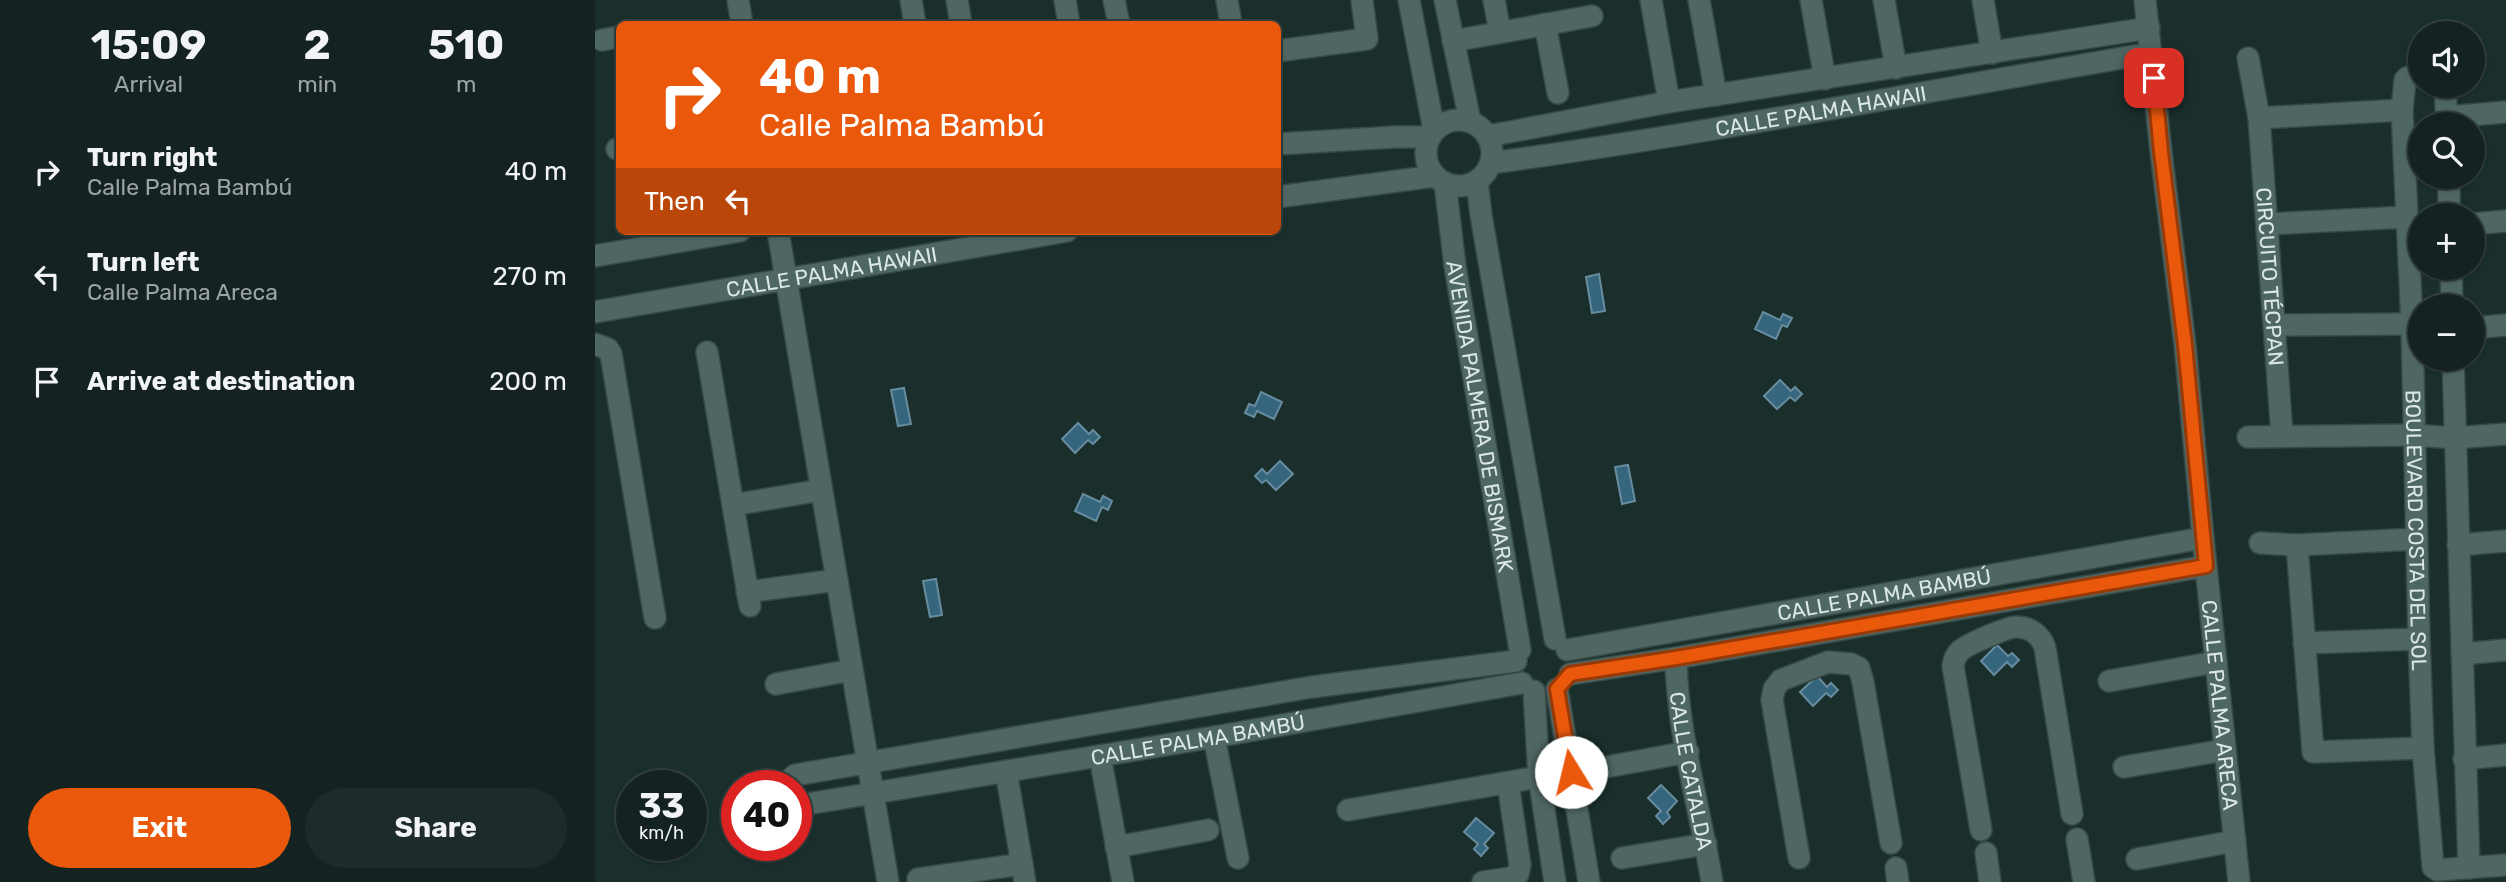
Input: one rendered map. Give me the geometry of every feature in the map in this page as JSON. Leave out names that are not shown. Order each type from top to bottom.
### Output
[{"type":"street","points":[[738,0],[742,21]]},
{"type":"street","points":[[911,0],[914,21]]},
{"type":"street","points":[[957,0],[960,21]]},
{"type":"street","points":[[1065,0],[1068,21]]},
{"type":"street","points":[[1114,0],[1118,21]]},
{"type":"street","points":[[1227,0],[1230,21]]},
{"type":"street","points":[[1281,50],[1367,39],[1362,0]]},
{"type":"street","points":[[1409,0],[1432,134],[1426,157],[1440,179]]},
{"type":"street","points":[[1445,0],[1471,121]]},
{"type":"street","points":[[1494,0],[1500,32]]},
{"type":"street","points":[[1651,0],[1669,102]]},
{"type":"street","points":[[1699,0],[1716,95]]},
{"type":"street","points":[[1811,0],[1825,79]]},
{"type":"street","points":[[1884,0],[1896,68]]},
{"type":"street","points":[[1983,0],[1992,53]]},
{"type":"street","name":"CALLE PALMA ARECA","points":[[2145,0],[2185,345],[2239,882]]},
{"type":"street","points":[[1453,41],[1592,16]]},
{"type":"street","points":[[1545,24],[1558,93]]},
{"type":"street","name":"CALLE PALMA HAWAII","points":[[1488,135],[1669,102],[2148,27]]},
{"type":"street","name":"CALLE PALMA HAWAII","points":[[1491,163],[1735,127],[1948,87],[2152,54]]},
{"type":"street","name":"CIRCUITO TÉCPAN","points":[[2248,58],[2259,118],[2282,435]]},
{"type":"street","name":"BOULEVARD COSTA DEL SOL","points":[[2408,77],[2405,80],[2402,110],[2411,294]]},
{"type":"street","points":[[2259,118],[2402,110]]},
{"type":"street","points":[[2485,115],[2506,112]]},
{"type":"street","points":[[1281,144],[1432,134],[1445,122],[1457,119],[1471,121],[1480,127],[1488,135],[1492,149],[1491,163],[1485,173],[1477,181],[1467,185],[1455,186],[1440,179],[1281,197]]},
{"type":"street","name":"AVENIDA PALMERA DE BISMARK","points":[[1440,179],[1518,655]]},
{"type":"street","name":"AVENIDA PALMERA DE BISMARK","points":[[1477,181],[1483,229],[1561,644]]},
{"type":"street","points":[[2268,224],[2407,217]]},
{"type":"street","points":[[2485,223],[2506,221]]},
{"type":"street","points":[[595,256],[717,235]]},
{"type":"street","points":[[779,235],[888,882]]},
{"type":"street","name":"CALLE PALMA HAWAII","points":[[595,312],[1044,235]]},
{"type":"street","points":[[2275,325],[2408,324]]},
{"type":"street","points":[[2485,327],[2506,326]]},
{"type":"street","points":[[595,344],[608,349],[611,354],[655,618]]},
{"type":"street","points":[[707,352],[749,599],[837,580]]},
{"type":"street","name":"BOULEVARD COSTA DEL SOL","points":[[2412,371],[2423,748],[2433,867],[2437,870],[2469,868],[2453,371]]},
{"type":"street","points":[[2248,437],[2413,435],[2455,438],[2506,433]]},
{"type":"street","points":[[733,505],[821,490]]},
{"type":"street","name":"CALLE PALMA BAMBÚ","points":[[1561,644],[2203,538]]},
{"type":"street","points":[[2260,543],[2297,545],[2416,539]]},
{"type":"street","points":[[2458,545],[2506,541]]},
{"type":"street","points":[[2297,545],[2313,752],[2423,748]]},
{"type":"street","name":"CALLE PALMA BAMBÚ","points":[[1564,682],[1823,631],[2206,566]]},
{"type":"street","points":[[2010,600],[2015,627]]},
{"type":"street","points":[[1981,830],[1953,666],[1955,657],[1962,649],[2015,627],[2042,637],[2072,814]]},
{"type":"street","points":[[1823,631],[1828,662]]},
{"type":"street","points":[[1555,882],[1528,687],[1517,673],[1518,655],[1528,642],[1536,638],[1561,644],[1571,662],[1564,682],[1589,882]]},
{"type":"street","points":[[2304,643],[2419,639]]},
{"type":"street","points":[[2462,654],[2506,650]]},
{"type":"street","name":"CALLE PALMA BAMBÚ","points":[[812,772],[1312,687],[1518,655]]},
{"type":"street","name":"CALLE CATALDA","points":[[1676,658],[1676,677],[1688,752],[1712,882]]},
{"type":"street","points":[[1799,858],[1772,700],[1774,689],[1781,680],[1828,662],[1851,664],[1859,668],[1891,843]]},
{"type":"street","points":[[2109,681],[2215,663]]},
{"type":"street","points":[[776,684],[852,670]]},
{"type":"street","points":[[1528,687],[1546,693],[1564,682]]},
{"type":"street","name":"CALLE PALMA BAMBÚ","points":[[812,803],[1528,687]]},
{"type":"street","points":[[1214,737],[1238,858]]},
{"type":"street","points":[[2125,767],[2225,750]]},
{"type":"street","points":[[1606,767],[1688,752]]},
{"type":"street","points":[[2464,759],[2506,755]]},
{"type":"street","points":[[1100,756],[1123,882]]},
{"type":"street","points":[[918,879],[1024,873],[1006,771]]},
{"type":"street","points":[[1348,810],[1539,777]]},
{"type":"street","points":[[1483,882],[1510,878],[1518,874],[1520,864],[1508,783]]},
{"type":"street","points":[[1117,847],[1208,830]]},
{"type":"street","points":[[2077,839],[2084,882]]},
{"type":"street","points":[[2137,859],[2235,841]]},
{"type":"street","points":[[1622,858],[1706,844]]},
{"type":"street","points":[[1986,853],[1990,882]]},
{"type":"street","points":[[2469,868],[2506,865]]},
{"type":"water","points":[[1599,274],[1605,311],[1592,313],[1586,277]]},
{"type":"water","points":[[1763,312],[1780,320],[1783,314],[1792,318],[1787,327],[1782,325],[1776,339],[1755,329]]},
{"type":"water","points":[[1780,380],[1791,391],[1795,387],[1802,394],[1795,401],[1790,397],[1777,409],[1764,396]]},
{"type":"water","points":[[904,388],[911,424],[898,426],[891,390]]},
{"type":"water","points":[[1261,392],[1282,402],[1274,419],[1257,411],[1254,417],[1245,413],[1249,404],[1255,406]]},
{"type":"water","points":[[1078,423],[1089,434],[1093,430],[1100,437],[1093,444],[1088,440],[1075,453],[1062,439]]},
{"type":"water","points":[[1280,461],[1293,474],[1276,490],[1266,480],[1262,483],[1255,476],[1262,469],[1267,474]]},
{"type":"water","points":[[1628,465],[1635,501],[1622,504],[1615,467]]},
{"type":"water","points":[[1083,494],[1100,502],[1103,496],[1112,501],[1108,510],[1102,507],[1096,521],[1075,511]]},
{"type":"water","points":[[936,579],[942,615],[930,617],[923,581]]},
{"type":"water","points":[[1997,645],[2008,656],[2012,653],[2019,660],[2012,667],[2007,662],[1994,675],[1981,661]]},
{"type":"water","points":[[1817,676],[1827,687],[1831,683],[1838,690],[1831,697],[1826,693],[1813,706],[1800,692]]},
{"type":"water","points":[[1661,785],[1677,801],[1667,812],[1670,817],[1663,824],[1656,816],[1661,811],[1648,798]]},
{"type":"water","points":[[1476,818],[1494,833],[1484,844],[1488,848],[1481,856],[1474,849],[1478,844],[1464,832]]},
{"type":"route","points":[[1571,772],[1557,689],[1565,683],[1570,674],[2206,566],[2185,345],[2154,78]]}]
